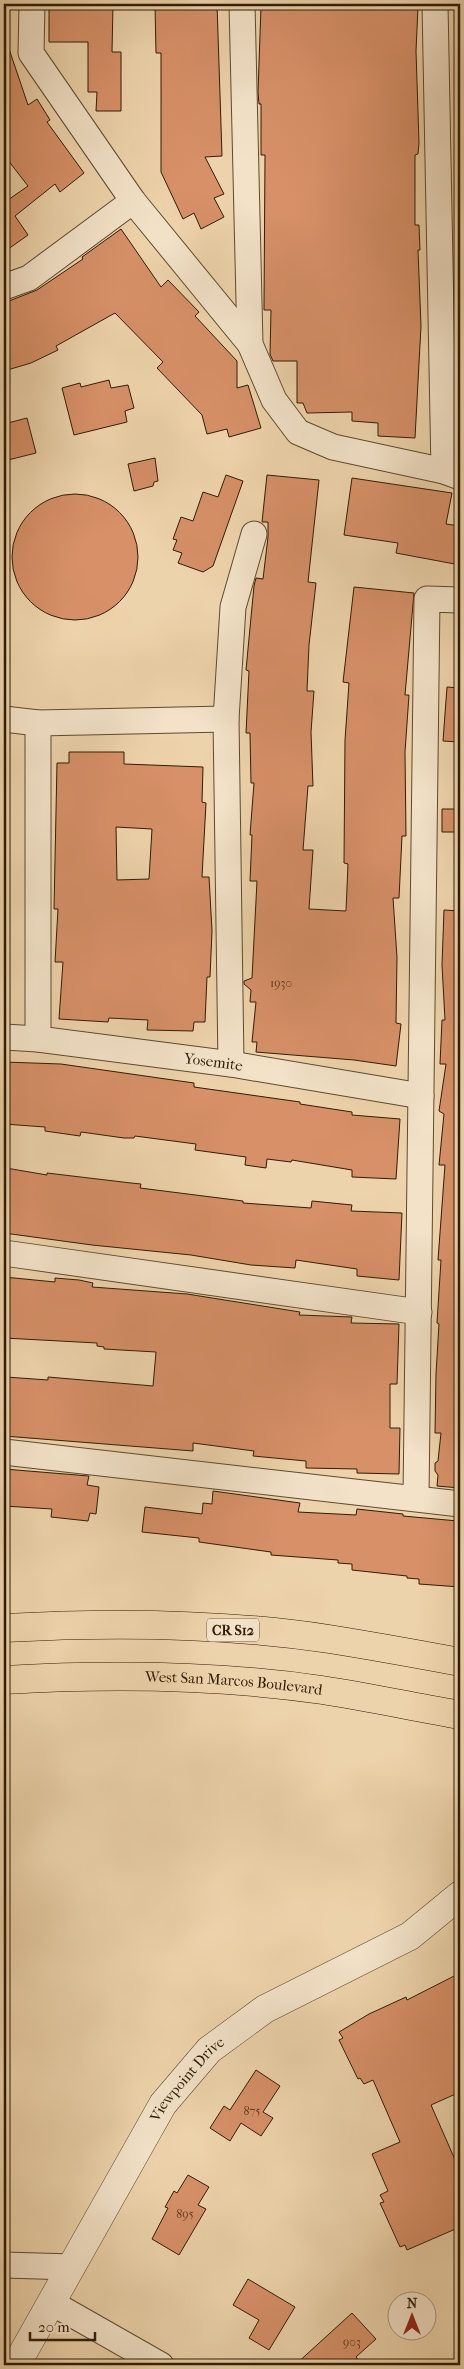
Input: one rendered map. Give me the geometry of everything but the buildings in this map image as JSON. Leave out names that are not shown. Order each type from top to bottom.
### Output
[{"type":"main road","name":"CR S12","points":[[4,1628],[63,1625],[206,1627],[328,1639],[460,1662]]},
{"type":"main road","name":"West San Marcos Boulevard","points":[[4,1680],[64,1677],[203,1679],[321,1690],[460,1715]]},
{"type":"street","points":[[32,4],[31,53],[133,200],[250,344],[274,400],[298,432],[333,447],[452,474],[435,4]]},
{"type":"street","points":[[242,4],[250,344]]},
{"type":"street","points":[[4,286],[29,278],[133,200]]},
{"type":"street","points":[[231,1064],[226,719],[234,607],[254,534]]},
{"type":"street","points":[[416,1498],[427,599],[460,600]]},
{"type":"street","points":[[4,719],[38,723],[226,719]]},
{"type":"street","points":[[38,723],[38,1039]]},
{"type":"street","name":"Yosemite","points":[[4,1037],[38,1039],[231,1064],[421,1096]]},
{"type":"street","points":[[4,1253],[419,1312]]},
{"type":"street","points":[[4,1452],[460,1504]]},
{"type":"street","name":"Viewpoint Drive","points":[[16,2365],[163,2104],[209,2050],[265,2009],[410,1936],[460,1895]]},
{"type":"street","points":[[4,2265],[72,2267]]},
{"type":"street","points":[[52,2303],[161,2365]]}]
